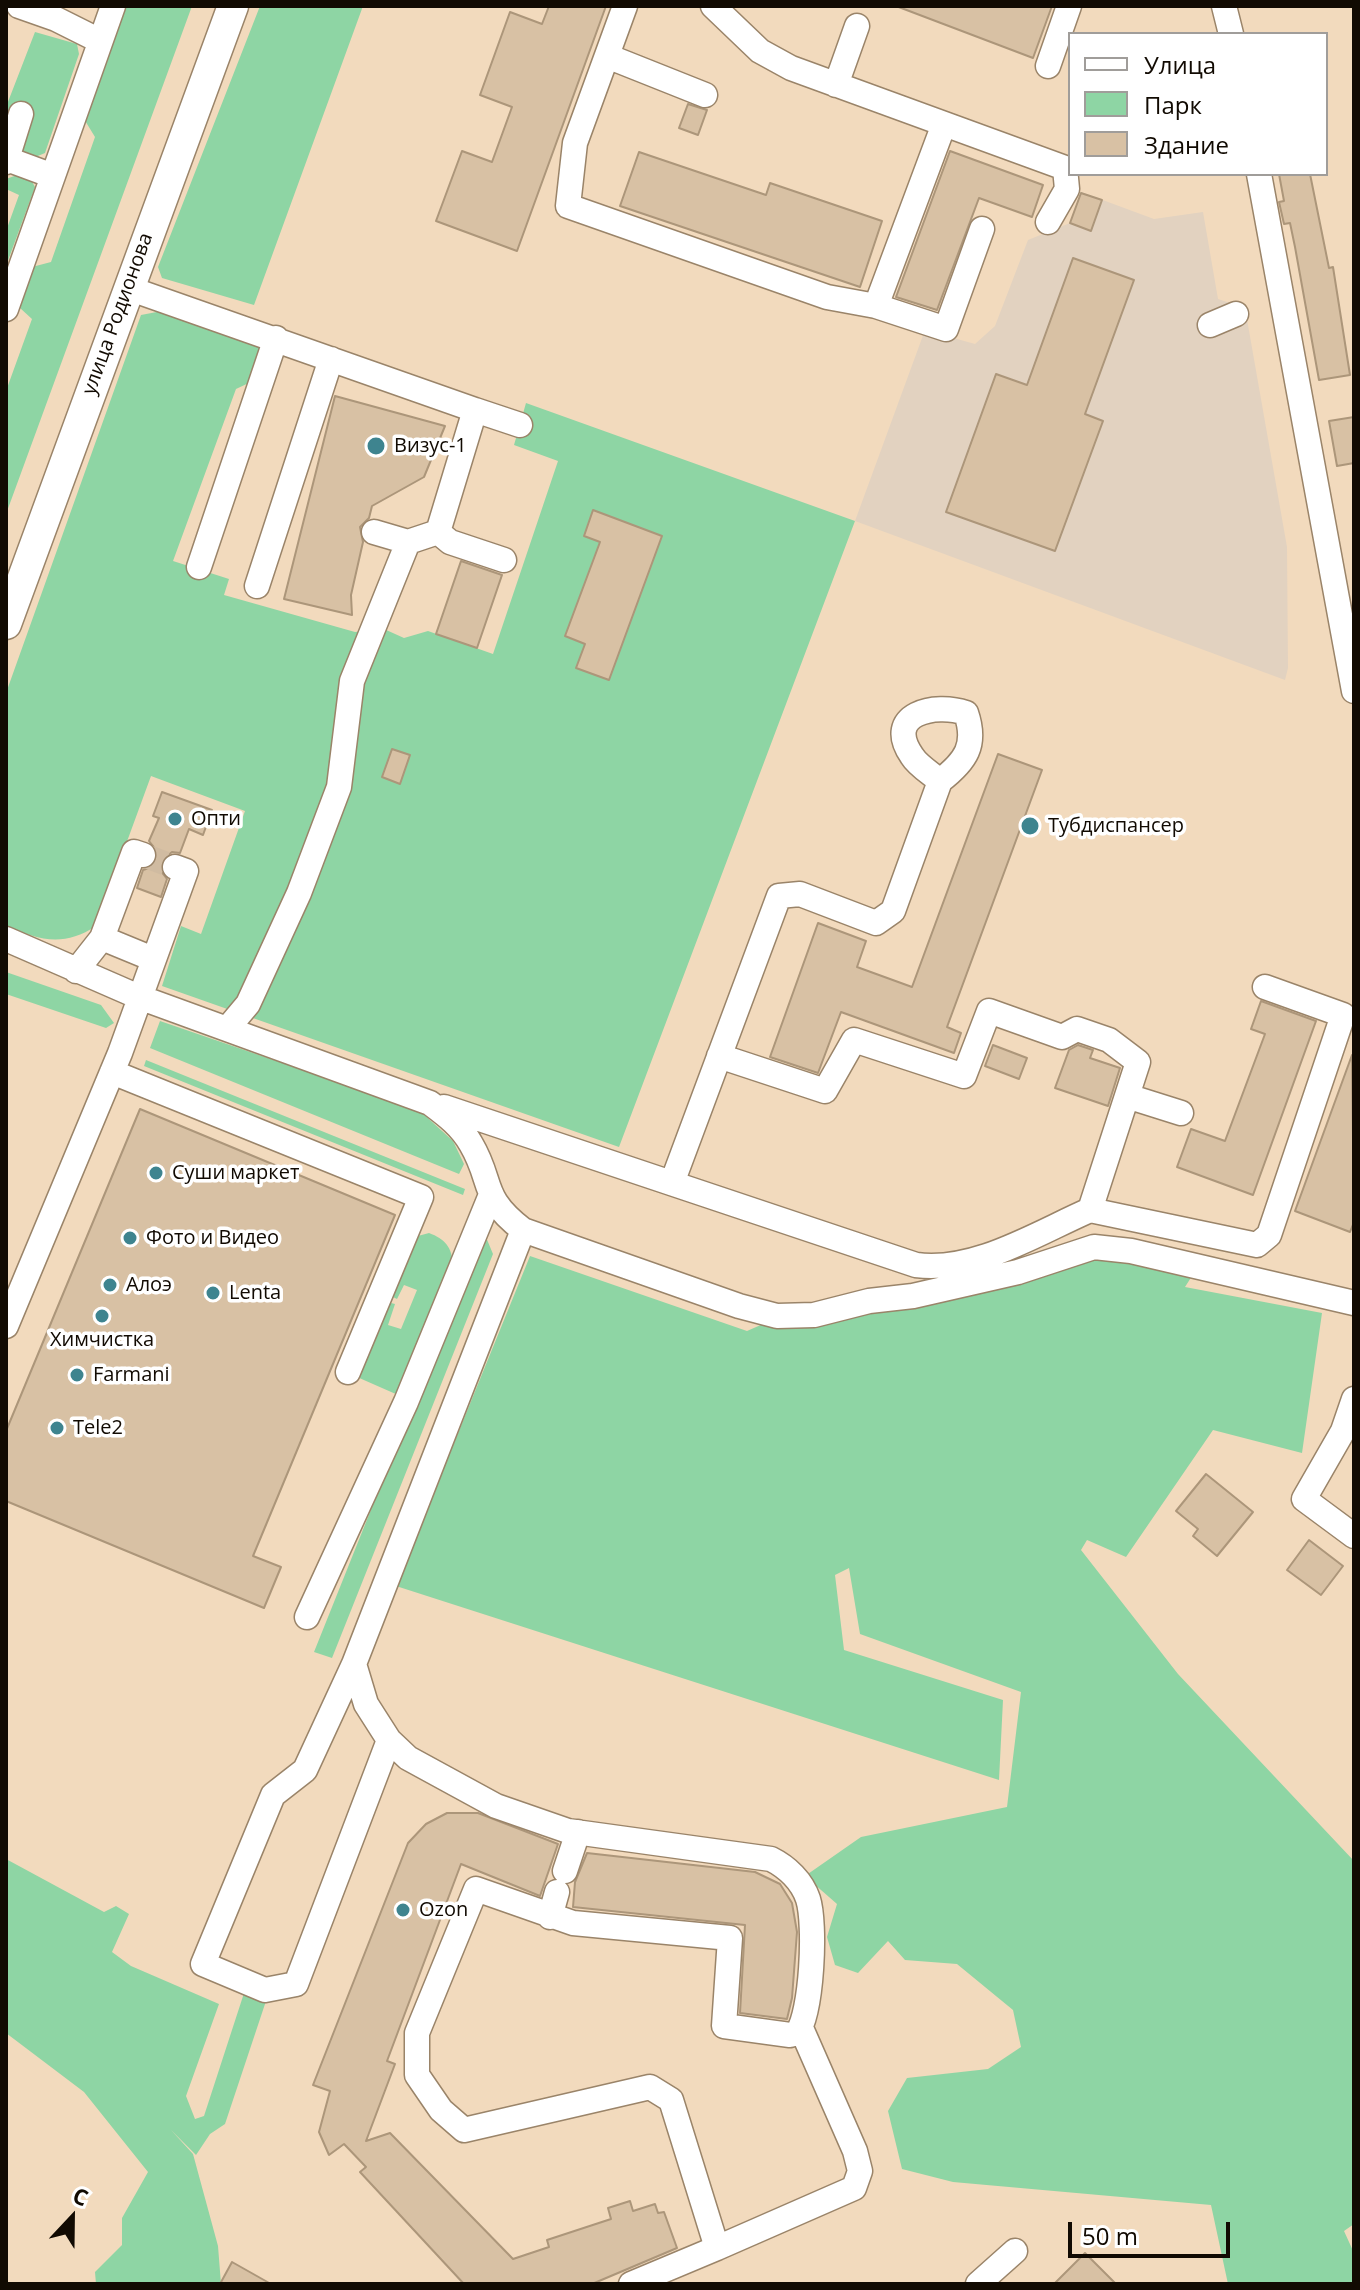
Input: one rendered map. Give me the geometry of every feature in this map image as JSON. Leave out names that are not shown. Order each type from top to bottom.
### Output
[{"type":"main road","name":"улица Родионова","points":[[6,624],[233,6]]},
{"type":"street","points":[[19,6],[58,12],[100,41]]},
{"type":"street","points":[[6,309],[113,6]]},
{"type":"street","points":[[625,6],[575,143],[568,206],[827,297],[876,306],[946,329],[982,229]]},
{"type":"street","points":[[713,6],[760,51],[791,68],[1068,166],[1067,189],[1048,222]]},
{"type":"street","points":[[1048,66],[1069,6]]},
{"type":"street","points":[[1224,6],[1230,32]]},
{"type":"street","points":[[836,85],[857,26]]},
{"type":"street","points":[[607,56],[705,95]]},
{"type":"street","points":[[21,114],[7,161],[53,176]]},
{"type":"street","points":[[876,306],[944,124]]},
{"type":"street","points":[[1259,176],[1354,691]]},
{"type":"street","points":[[128,288],[520,425]]},
{"type":"street","points":[[1210,325],[1236,314]]},
{"type":"street","points":[[199,567],[276,338]]},
{"type":"street","points":[[257,586],[331,359]]},
{"type":"street","points":[[438,532],[475,410]]},
{"type":"street","points":[[374,532],[408,542],[438,532]]},
{"type":"street","points":[[438,532],[450,542],[504,560]]},
{"type":"street","points":[[227,1029],[248,1004],[274,948],[299,893],[339,787],[352,681],[408,542]]},
{"type":"street","points":[[672,1183],[779,896],[800,894],[876,923],[887,918],[940,781]]},
{"type":"street","points":[[76,971],[102,938],[134,852],[143,855]]},
{"type":"street","points":[[6,1326],[112,1072],[186,871],[175,867]]},
{"type":"street","points":[[102,938],[153,959]]},
{"type":"street","points":[[6,939],[139,997],[430,1103],[916,1265],[940,1268],[966,1263],[1090,1210],[1257,1245],[1269,1235],[1343,1015],[1265,987]]},
{"type":"street","points":[[6,950],[40,956]]},
{"type":"street","points":[[719,1056],[825,1091],[854,1040],[964,1076],[989,1011],[1062,1037],[1077,1029],[1109,1040],[1138,1062],[1090,1210]]},
{"type":"street","points":[[112,1072],[421,1197],[348,1372]]},
{"type":"street","points":[[1127,1096],[1181,1113]]},
{"type":"street","points":[[430,1103],[455,1121],[472,1144],[490,1197],[504,1215],[523,1230],[739,1306],[777,1316],[814,1315],[869,1301],[913,1296],[1018,1272],[1094,1247],[1131,1251],[1354,1303]]},
{"type":"street","points":[[307,1617],[406,1402],[490,1197]]},
{"type":"street","points":[[389,1740],[296,1984],[265,1990],[203,1964],[273,1795],[305,1770],[354,1664],[523,1230]]},
{"type":"street","points":[[1354,1399],[1343,1431],[1304,1499],[1354,1536]]},
{"type":"street","points":[[354,1664],[366,1704],[389,1740],[420,1766],[496,1806],[578,1832],[771,1859],[785,1866],[808,1899],[811,1961],[801,2028],[855,2151],[860,2171],[854,2188],[631,2284]]},
{"type":"street","points":[[550,1917],[578,1832]]},
{"type":"street","points":[[717,2248],[671,2100],[650,2087],[464,2130],[441,2110],[417,2075],[417,2033],[476,1889],[573,1923],[730,1938],[724,2026],[790,2035],[801,2028]]},
{"type":"street","points":[[978,2284],[1015,2251]]},
{"type":"shaded area","points":[[1081,192],[1154,219],[1203,212],[1218,299],[1245,308],[1287,547],[1288,668],[1285,680],[855,521],[925,330],[975,344],[995,326],[1028,240],[1070,223]]},
{"type":"green space","points":[[124,6],[192,6],[6,514],[6,391],[32,319],[20,308],[32,267],[51,262],[95,137],[84,119]]},
{"type":"green space","points":[[260,6],[363,6],[254,305],[162,278],[158,267]]},
{"type":"green space","points":[[35,32],[77,44],[79,54],[45,153],[33,158],[23,154],[20,138],[6,137],[6,107]]},
{"type":"green space","points":[[20,174],[30,178],[35,187],[6,266],[6,231],[19,195],[6,189],[6,179]]},
{"type":"green space","points":[[162,311],[263,349],[253,381],[236,389],[173,561],[229,579],[224,595],[355,632],[384,629],[404,638],[428,631],[493,654],[558,461],[514,445],[526,403],[855,521],[619,1147],[162,986],[181,926],[201,934],[245,811],[151,776],[96,926],[73,937],[51,939],[29,935],[6,925],[6,693],[141,315]]},
{"type":"green space","points":[[6,972],[101,1005],[114,1023],[106,1028],[6,994]]},
{"type":"green space","points":[[160,1021],[419,1110],[453,1141],[464,1164],[459,1174],[150,1048]]},
{"type":"green space","points":[[146,1060],[465,1189],[463,1195],[144,1066]]},
{"type":"green space","points":[[483,1230],[493,1254],[332,1658],[314,1652]]},
{"type":"green space","points":[[429,1233],[447,1244],[453,1265],[398,1395],[357,1377],[387,1302],[395,1304],[388,1325],[401,1329],[417,1290],[404,1285],[397,1299],[389,1295],[418,1236]]},
{"type":"green space","points":[[530,1256],[747,1331],[763,1324],[1101,1258],[1192,1276],[1185,1287],[1322,1313],[1302,1453],[1213,1430],[1126,1557],[1087,1540],[1081,1550],[1178,1674],[1354,1861],[1354,2224],[1344,2231],[1354,2253],[1354,2284],[1228,2284],[1211,2205],[953,2182],[902,2169],[888,2111],[907,2078],[988,2069],[1021,2047],[1013,2010],[957,1964],[905,1960],[888,1941],[858,1973],[835,1965],[827,1937],[837,1904],[805,1876],[861,1837],[1007,1807],[1021,1692],[860,1634],[849,1568],[835,1575],[844,1650],[1003,1700],[999,1780],[396,1586]]},
{"type":"green space","points":[[6,1859],[104,1912],[116,1906],[129,1914],[112,1952],[131,1966],[219,2004],[186,2096],[195,2119],[204,2116],[245,1990],[267,1998],[225,2124],[210,2134],[196,2155],[171,2130],[193,2154],[218,2246],[221,2284],[96,2284],[95,2272],[122,2245],[122,2218],[148,2172],[84,2092],[6,2033]]},
{"type":"building","points":[[549,6],[606,6],[517,251],[436,221],[462,151],[492,162],[512,107],[480,95],[510,12],[542,24]]},
{"type":"building","points":[[896,6],[1052,6],[1033,58]]},
{"type":"building","points":[[688,104],[707,110],[698,135],[679,128]]},
{"type":"building","points":[[950,151],[1043,185],[1032,217],[979,198],[937,310],[896,297]]},
{"type":"building","points":[[639,152],[766,195],[770,183],[882,221],[860,287],[620,206]]},
{"type":"building","points":[[1279,176],[1310,176],[1329,268],[1333,267],[1350,375],[1319,380],[1290,223],[1284,224],[1279,202],[1284,201]]},
{"type":"building","points":[[1081,193],[1102,200],[1091,231],[1070,223]]},
{"type":"building","points":[[1073,258],[1134,280],[1085,414],[1103,421],[1055,551],[946,512],[996,374],[1027,385]]},
{"type":"building","points":[[335,396],[445,426],[424,477],[372,506],[369,518],[360,527],[363,542],[351,595],[352,615],[284,599]]},
{"type":"building","points":[[1354,417],[1354,463],[1337,466],[1329,421]]},
{"type":"building","points":[[593,510],[662,536],[609,680],[576,668],[585,644],[565,636],[600,542],[584,536]]},
{"type":"building","points":[[461,561],[502,575],[477,648],[436,634]]},
{"type":"building","points":[[392,749],[410,755],[400,784],[382,777]]},
{"type":"building","points":[[998,754],[1042,770],[947,1027],[961,1033],[954,1053],[841,1012],[818,1073],[770,1057],[818,923],[866,941],[857,967],[912,987]]},
{"type":"building","points":[[162,792],[212,810],[203,835],[189,829],[180,853],[172,852],[161,861],[160,870],[167,879],[161,897],[137,888],[143,870],[152,867],[157,859],[157,851],[149,841],[159,818],[153,816]]},
{"type":"building","points":[[1261,1001],[1316,1021],[1253,1195],[1177,1167],[1191,1129],[1225,1141],[1265,1034],[1251,1029]]},
{"type":"building","points":[[993,1045],[1027,1058],[1019,1079],[985,1066]]},
{"type":"building","points":[[1078,1045],[1093,1050],[1090,1058],[1120,1068],[1108,1106],[1055,1088],[1069,1050]]},
{"type":"building","points":[[1352,1055],[1354,1222],[1350,1232],[1295,1211]]},
{"type":"building","name":"Lenta","points":[[140,1109],[395,1215],[253,1556],[281,1567],[264,1608],[6,1501],[6,1431]]},
{"type":"building","points":[[1206,1474],[1253,1512],[1217,1556],[1193,1536],[1198,1529],[1176,1511]]},
{"type":"building","points":[[1309,1540],[1343,1566],[1321,1595],[1287,1570]]},
{"type":"building","points":[[447,1813],[478,1813],[558,1844],[540,1896],[461,1864],[387,2061],[395,2064],[366,2141],[390,2133],[513,2259],[549,2247],[547,2240],[611,2219],[608,2208],[630,2201],[633,2211],[655,2204],[658,2213],[664,2212],[677,2248],[592,2284],[464,2284],[360,2172],[366,2167],[344,2144],[329,2155],[319,2132],[330,2091],[313,2085],[408,1843],[426,1824]]},
{"type":"building","points":[[587,1853],[755,1872],[780,1884],[792,1903],[797,1932],[792,1998],[787,2019],[740,2013],[745,1925],[573,1907],[575,1882]]},
{"type":"building","points":[[1085,2253],[1116,2284],[1054,2284]]},
{"type":"building","points":[[232,2262],[271,2284],[220,2284]]},
{"type":"tunnel","points":[[143,855],[175,867]]},
{"type":"place","name":"Визус-1","points":[[376,446]]},
{"type":"place","name":"Опти","points":[[175,819]]},
{"type":"place","name":"Тубдиспансер","points":[[1030,826]]},
{"type":"place","name":"Суши маркет","points":[[156,1173]]},
{"type":"place","name":"Фото и Видео","points":[[130,1238]]},
{"type":"place","name":"Алоэ","points":[[110,1285]]},
{"type":"place","name":"Lenta","points":[[213,1293]]},
{"type":"place","name":"Химчистка","points":[[102,1316]]},
{"type":"place","name":"Farmani","points":[[77,1375]]},
{"type":"place","name":"Tele2","points":[[57,1428]]},
{"type":"place","name":"Ozon","points":[[403,1910]]}]
